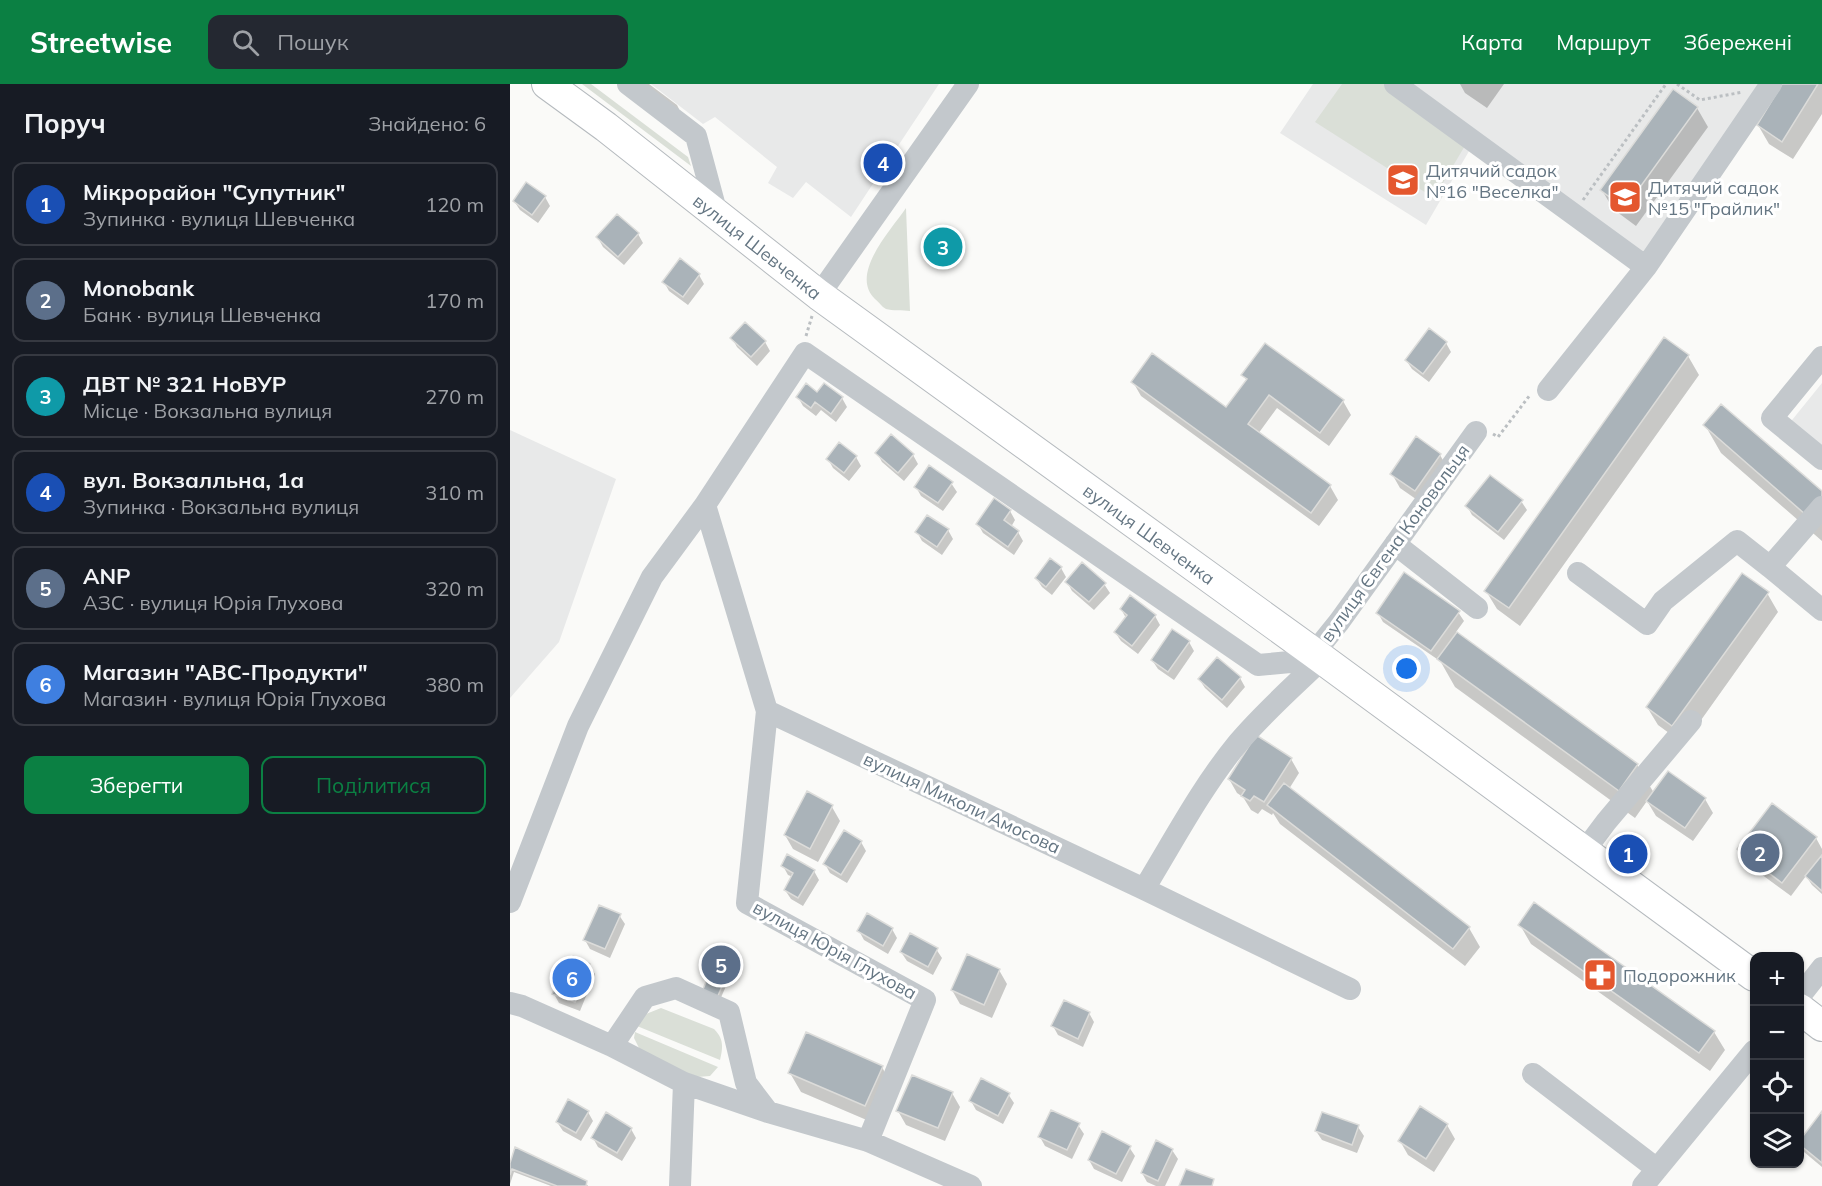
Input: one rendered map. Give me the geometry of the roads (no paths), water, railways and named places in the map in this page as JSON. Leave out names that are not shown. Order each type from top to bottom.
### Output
[{"type":"main road","name":"вулиця Шевченка","points":[[547,84],[606,127],[819,295],[1585,850],[1750,972]]},
{"type":"main road","points":[[1804,1012],[1822,1026]]},
{"type":"street","points":[[628,84],[696,136],[717,214]]},
{"type":"street","points":[[819,295],[969,84]]},
{"type":"street","points":[[1395,84],[1646,267]]},
{"type":"street","points":[[1548,390],[1646,267],[1770,85]]},
{"type":"street","points":[[510,902],[578,726],[652,577],[705,505],[805,353],[1258,665],[1318,656]]},
{"type":"street","points":[[1822,357],[1772,418],[1822,459]]},
{"type":"street","name":"вулиця Євгена Коновальця","points":[[1144,890],[1199,798],[1238,744],[1318,656],[1476,432]]},
{"type":"street","points":[[705,505],[767,711]]},
{"type":"street","points":[[1770,567],[1822,507]]},
{"type":"street","points":[[1578,573],[1647,624],[1663,601],[1737,541],[1822,610]]},
{"type":"street","points":[[1395,544],[1477,608]]},
{"type":"street","name":"вулиця Миколи Амосова","points":[[767,711],[1350,989]]},
{"type":"street","name":"вулиця Юрія Глухова","points":[[767,711],[747,903],[925,1000],[868,1141]]},
{"type":"street","points":[[1585,850],[1691,722]]},
{"type":"street","points":[[1804,991],[1822,968]]},
{"type":"street","points":[[612,1046],[645,997],[676,988],[729,1012],[746,1083],[768,1112]]},
{"type":"street","points":[[514,1011],[612,1046],[684,1083],[768,1112],[868,1141],[971,1186]]},
{"type":"street","points":[[1533,1074],[1650,1177],[1750,1057]]},
{"type":"street","points":[[680,1186],[684,1083]]},
{"type":"place","name":"вул. Вокзалльна, 1а","points":[[883,163]]},
{"type":"place","name":"Дитячий садок №16 \"Веселка\"","points":[[1403,180]]},
{"type":"place","name":"Дитячий садок №15 \"Грайлик\"","points":[[1625,197]]},
{"type":"place","name":"ДВТ № 321 НоВУР","points":[[943,247]]},
{"type":"place","name":"Monobank","points":[[1760,853]]},
{"type":"place","name":"Мікрорайон \"Супутник\"","points":[[1628,854]]},
{"type":"place","name":"ANP","points":[[721,965]]},
{"type":"place","name":"Подорожник","points":[[1600,975]]},
{"type":"place","name":"Магазин \"ABC-Продукти\"","points":[[572,978]]}]
